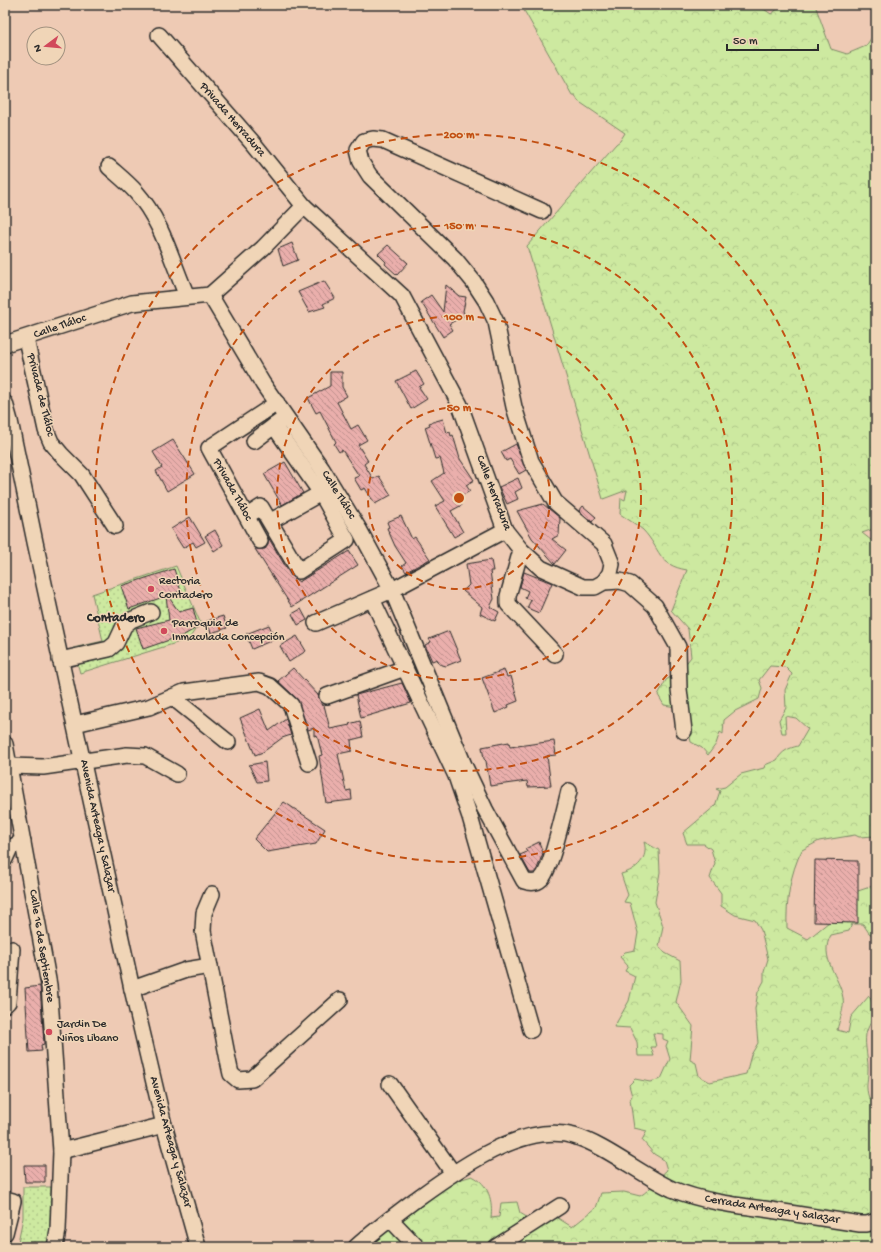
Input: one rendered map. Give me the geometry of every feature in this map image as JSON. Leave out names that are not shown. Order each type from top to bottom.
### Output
[{"type":"street","name":"Privada Herradura","points":[[159,35],[254,144],[304,206]]},
{"type":"street","points":[[542,211],[383,140],[364,140],[358,150],[361,162],[370,176],[455,259],[473,281],[486,301],[496,322],[514,407],[532,460],[555,502],[604,544],[612,564],[610,573],[604,582]]},
{"type":"street","points":[[109,167],[137,192],[154,218],[167,245],[187,296]]},
{"type":"street","points":[[210,295],[263,248],[304,206]]},
{"type":"street","name":"Calle Herradura","points":[[304,206],[402,296],[460,405],[505,530],[521,550],[541,568],[589,588],[596,587],[604,582],[620,581],[630,584],[655,606],[678,647],[679,689],[684,731]]},
{"type":"street","name":"Calle Tláloc","points":[[5,344],[26,339],[132,303],[187,296],[210,295],[277,403],[360,531],[392,590],[426,676],[482,803],[524,881],[530,883],[541,880],[544,876],[554,848],[570,791]]},
{"type":"street","name":"Privada de Tláloc","points":[[26,339],[46,430],[51,442],[82,475],[115,526]]},
{"type":"street","name":"Avenida Arteaga y Salazar","points":[[5,403],[132,989],[164,1125],[198,1247]]},
{"type":"street","name":"Privada Tláloc","points":[[260,540],[209,448],[277,403]]},
{"type":"street","points":[[254,441],[286,417]]},
{"type":"street","points":[[274,426],[320,493],[347,540]]},
{"type":"street","points":[[271,521],[320,493]]},
{"type":"street","points":[[247,516],[261,507],[271,521],[284,547],[299,571],[360,531]]},
{"type":"street","points":[[316,624],[392,590],[505,530]]},
{"type":"street","points":[[521,550],[508,596],[508,604],[554,654]]},
{"type":"street","points":[[372,599],[456,776],[470,816],[531,1030]]},
{"type":"street","points":[[60,660],[109,649],[116,643],[124,626],[131,620],[151,612]]},
{"type":"street","points":[[327,696],[404,668]]},
{"type":"street","points":[[75,724],[138,710],[184,692],[259,682],[270,686],[291,705],[309,763]]},
{"type":"street","points":[[172,697],[228,742]]},
{"type":"street","name":"Calle 16 de Septiembre","points":[[5,744],[49,985],[61,1151],[58,1230],[55,1247]]},
{"type":"street","points":[[9,766],[43,767],[127,755],[145,756],[177,774]]},
{"type":"street","points":[[5,859],[10,848],[23,841]]},
{"type":"street","points":[[212,894],[204,913],[203,931],[231,1074],[238,1080],[252,1079],[340,1000]]},
{"type":"street","points":[[5,1005],[8,1002],[8,968],[12,949]]},
{"type":"street","points":[[132,989],[186,970],[210,966]]},
{"type":"street","points":[[390,1084],[453,1173]]},
{"type":"street","points":[[61,1151],[164,1125]]},
{"type":"street","name":"Cerrada Arteaga y Salazar","points":[[356,1247],[390,1219],[472,1160],[493,1150],[524,1139],[547,1134],[573,1136],[597,1146],[672,1189],[699,1198],[742,1206],[873,1225]]},
{"type":"street","points":[[5,1233],[9,1200]]},
{"type":"street","points":[[496,1247],[560,1206]]},
{"type":"street","points":[[390,1219],[418,1247]]},
{"type":"green space","points":[[521,5],[758,5],[771,14],[783,5],[815,5],[831,49],[847,54],[866,46],[876,31],[876,528],[862,533],[876,544],[876,838],[875,836],[859,837],[855,835],[819,841],[802,850],[794,868],[788,898],[787,928],[808,939],[829,922],[855,892],[876,885],[876,897],[874,899],[876,908],[876,937],[869,933],[863,924],[852,924],[849,931],[831,935],[827,951],[828,959],[843,998],[843,1010],[837,1030],[848,1033],[851,1017],[869,996],[873,1003],[875,1013],[866,1034],[866,1048],[868,1067],[867,1090],[869,1098],[876,1100],[876,1247],[365,1247],[449,1183],[472,1176],[478,1179],[489,1194],[491,1218],[499,1217],[501,1203],[517,1202],[520,1213],[530,1219],[553,1215],[572,1227],[596,1208],[601,1193],[624,1192],[640,1196],[648,1190],[667,1170],[664,1160],[654,1154],[642,1140],[647,1131],[634,1128],[630,1099],[632,1096],[629,1085],[635,1079],[650,1082],[661,1079],[670,1059],[666,1046],[668,1041],[663,1039],[663,1034],[653,1033],[656,1047],[651,1047],[654,1056],[638,1056],[637,1042],[630,1028],[614,1027],[629,1001],[635,976],[625,971],[628,966],[620,957],[625,952],[635,950],[638,933],[630,903],[624,902],[628,895],[621,874],[632,870],[643,858],[645,853],[644,842],[659,850],[660,872],[655,902],[663,926],[659,946],[665,953],[680,961],[681,980],[676,1002],[693,1026],[690,1060],[696,1063],[699,1076],[710,1082],[746,1074],[751,1055],[758,1043],[755,1009],[758,992],[764,981],[764,972],[768,959],[761,930],[755,920],[735,915],[721,906],[721,893],[710,878],[715,863],[711,849],[704,844],[687,844],[683,833],[715,806],[720,791],[716,789],[725,787],[741,774],[764,768],[765,765],[777,760],[786,750],[798,746],[808,729],[796,718],[785,716],[786,733],[782,733],[779,720],[786,708],[785,690],[792,674],[785,667],[770,666],[759,680],[762,688],[759,699],[735,711],[724,720],[723,734],[720,732],[716,744],[708,755],[702,748],[691,742],[689,732],[676,707],[664,705],[658,695],[666,680],[680,671],[691,657],[688,629],[671,610],[687,570],[677,568],[665,560],[643,530],[620,514],[621,498],[625,500],[627,490],[603,499],[527,246],[620,141],[625,133],[578,101],[575,95],[572,95]]},
{"type":"green space","points":[[176,566],[200,622],[189,639],[80,673],[73,648],[103,641],[92,594]]},
{"type":"green space","points":[[23,1187],[51,1187],[50,1227],[47,1247],[34,1247],[18,1242],[23,1218]]},
{"type":"building","points":[[292,243],[298,260],[283,266],[278,249]]},
{"type":"building","points":[[388,245],[408,263],[397,275],[385,264],[386,262],[378,254]]},
{"type":"building","points":[[324,281],[335,298],[323,304],[325,307],[309,312],[298,292]]},
{"type":"building","points":[[446,285],[459,296],[466,297],[463,311],[465,315],[449,324],[453,330],[443,337],[421,302],[431,295],[443,312]]},
{"type":"building","points":[[416,371],[424,384],[419,387],[427,399],[411,409],[396,381]]},
{"type":"building","points":[[330,372],[342,372],[342,387],[347,396],[337,402],[351,429],[358,425],[367,440],[358,445],[368,461],[364,464],[373,479],[379,476],[391,495],[375,504],[365,488],[361,490],[354,478],[359,476],[342,450],[339,452],[334,444],[336,442],[320,411],[316,413],[308,398],[330,386]]},
{"type":"building","points":[[443,419],[447,433],[450,432],[451,436],[453,435],[460,459],[474,480],[466,485],[470,491],[458,498],[462,505],[451,511],[463,532],[454,537],[435,506],[445,501],[432,481],[444,473],[440,458],[435,459],[425,427],[430,425],[429,423]]},
{"type":"building","points":[[173,440],[195,474],[167,491],[156,471],[162,467],[153,452]]},
{"type":"building","points":[[516,444],[526,470],[519,474],[510,459],[506,461],[501,452]]},
{"type":"building","points":[[285,462],[303,493],[282,505],[264,474]]},
{"type":"building","points":[[518,478],[522,488],[515,492],[518,499],[507,504],[499,487]]},
{"type":"building","points":[[543,504],[560,518],[559,535],[552,539],[566,550],[555,564],[532,538],[517,511]]},
{"type":"building","points":[[583,506],[596,517],[592,522],[579,511]]},
{"type":"building","points":[[401,516],[412,539],[415,537],[430,559],[406,572],[402,566],[406,563],[395,546],[387,528],[389,527],[387,522]]},
{"type":"building","points":[[190,517],[205,542],[196,547],[193,542],[183,548],[171,529]]},
{"type":"building","points":[[215,530],[223,545],[214,551],[205,536]]},
{"type":"building","points":[[268,537],[291,576],[299,582],[349,551],[358,565],[292,607],[255,549],[265,549],[268,545]]},
{"type":"building","points":[[491,560],[493,571],[490,571],[494,599],[490,607],[499,612],[495,621],[480,614],[482,607],[463,591],[469,585],[466,564]]},
{"type":"building","points":[[174,569],[181,591],[168,596],[179,612],[193,608],[198,627],[184,635],[143,649],[136,628],[169,620],[166,596],[129,609],[121,586]]},
{"type":"building","points":[[524,572],[552,583],[539,613],[527,608],[531,600],[525,598],[528,591],[520,587]]},
{"type":"building","points":[[301,609],[307,620],[298,625],[292,614]]},
{"type":"building","points":[[223,616],[227,628],[211,633],[207,621]]},
{"type":"building","points":[[269,625],[275,639],[252,649],[246,634]]},
{"type":"building","points":[[449,631],[461,660],[446,666],[439,664],[437,659],[432,661],[425,645],[431,642],[429,639]]},
{"type":"building","points":[[297,636],[306,651],[289,662],[280,646]]},
{"type":"building","points":[[293,668],[318,695],[322,706],[324,705],[330,729],[350,725],[349,724],[360,721],[363,737],[351,740],[352,751],[338,754],[346,791],[351,790],[352,800],[326,803],[319,756],[322,755],[317,735],[314,736],[314,728],[308,730],[297,699],[278,681]]},
{"type":"building","points":[[504,670],[507,677],[511,676],[518,701],[495,713],[482,678]]},
{"type":"building","points":[[402,683],[411,703],[361,718],[356,695]]},
{"type":"building","points":[[260,709],[269,731],[286,719],[291,735],[282,738],[263,752],[255,755],[240,718]]},
{"type":"building","points":[[554,741],[556,755],[547,756],[551,786],[528,787],[527,781],[490,786],[482,747],[509,742],[510,747]]},
{"type":"building","points":[[265,762],[267,781],[257,782],[249,765]]},
{"type":"building","points":[[284,802],[325,829],[316,844],[267,852],[254,839]]},
{"type":"building","points":[[539,842],[543,853],[537,869],[534,873],[530,873],[520,855],[527,852],[525,849]]},
{"type":"building","points":[[815,860],[858,861],[858,923],[814,922]]},
{"type":"building","points":[[40,986],[44,1044],[41,1045],[42,1051],[29,1052],[25,988]]},
{"type":"building","points":[[24,1165],[45,1165],[45,1182],[25,1182]]},
{"type":"place","name":"Rectoria Contadero","points":[[151,589]]},
{"type":"place","name":"Parroquia de Inmaculada Concepción","points":[[164,631]]},
{"type":"place","name":"Jardin De Niños Libano","points":[[49,1032]]},
{"type":"district","name":"Contadero","points":[[116,618]]}]
